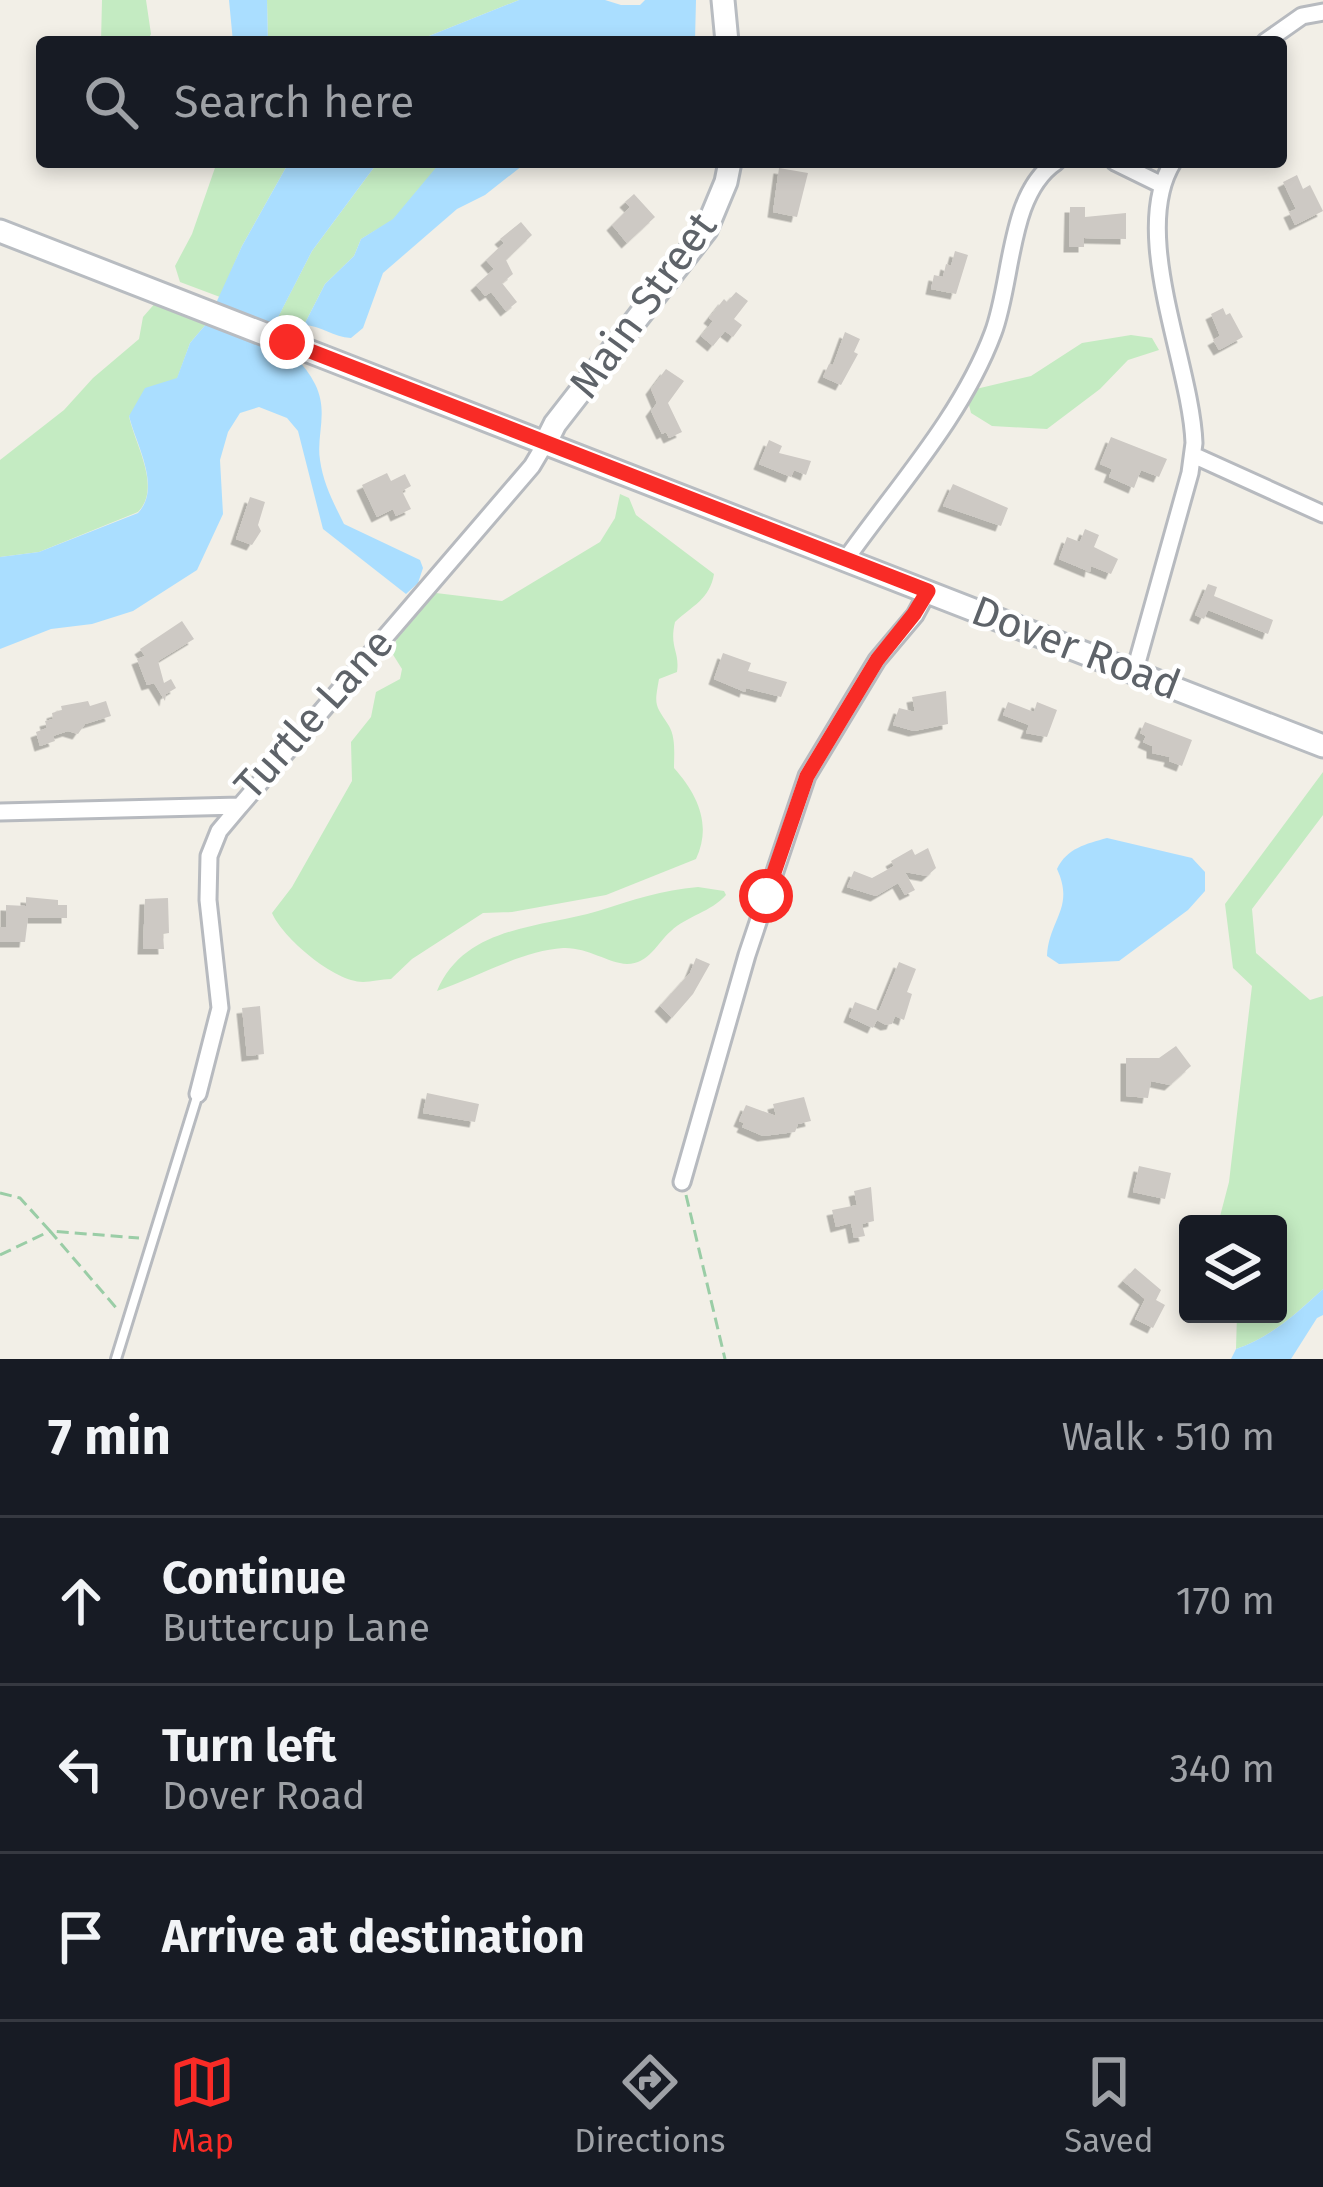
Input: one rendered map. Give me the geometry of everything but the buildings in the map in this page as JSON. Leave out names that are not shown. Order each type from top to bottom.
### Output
[{"type":"street","points":[[723,0],[726,36]]},
{"type":"street","points":[[1274,36],[1303,16],[1323,12]]},
{"type":"street","name":"Main Street","points":[[545,444],[555,424],[706,230],[729,168]]},
{"type":"street","points":[[846,559],[974,375],[1000,311],[1029,189],[1050,168]]},
{"type":"street","points":[[1127,168],[1162,185]]},
{"type":"street","points":[[1135,670],[1193,455],[1186,379],[1161,260],[1159,210],[1170,168]]},
{"type":"street","name":"Dover Road","points":[[0,231],[1323,746]]},
{"type":"street","name":"Turtle Lane","points":[[0,812],[240,806],[532,466],[545,444]]},
{"type":"street","points":[[1193,455],[1323,514]]},
{"type":"street","points":[[682,1182],[747,955],[807,776],[877,660],[928,591]]},
{"type":"street","points":[[198,1094],[220,1008],[208,856],[219,831],[240,806]]},
{"type":"lane","points":[[116,1359],[198,1094]]},
{"type":"path","points":[[682,1182],[725,1359]]},
{"type":"path","points":[[0,1193],[20,1198],[128,1322]]},
{"type":"path","points":[[0,1255],[50,1231],[156,1240]]},
{"type":"green space","points":[[102,0],[146,0],[150,36],[101,36]]},
{"type":"green space","points":[[267,0],[519,0],[429,36],[268,36]]},
{"type":"green space","points":[[215,168],[286,168],[220,297],[180,282],[175,266],[192,234]]},
{"type":"green space","points":[[374,168],[437,168],[393,220],[361,239],[354,256],[325,284],[304,325],[277,319],[312,251]]},
{"type":"green space","points":[[157,301],[207,323],[190,343],[177,379],[162,385],[129,416],[145,466],[145,502],[138,512],[39,552],[0,557],[0,460],[64,410],[139,339],[143,317]]},
{"type":"green space","points":[[1131,335],[1152,338],[1159,350],[1128,360],[1100,389],[1047,429],[992,426],[971,413],[976,389],[1031,376],[1082,343]]},
{"type":"green space","points":[[620,494],[629,498],[636,515],[714,574],[704,596],[675,622],[677,672],[659,679],[656,695],[673,736],[674,768],[700,811],[703,834],[696,859],[606,895],[483,913],[412,959],[391,979],[363,982],[338,975],[286,934],[272,913],[292,887],[352,781],[351,742],[371,717],[376,692],[400,679],[402,669],[392,653],[397,638],[436,593],[502,601],[600,542],[615,518]]},
{"type":"green space","points":[[1323,772],[1323,815],[1252,909],[1256,953],[1310,1000],[1323,996],[1323,1289],[1287,1321],[1287,1215],[1220,1215],[1229,1182],[1252,986],[1233,968],[1225,904]]},
{"type":"green space","points":[[698,887],[726,895],[677,926],[641,961],[627,964],[572,948],[547,950],[437,991],[450,969],[485,941]]},
{"type":"green space","points":[[1237,1323],[1284,1323],[1272,1332],[1236,1349]]},
{"type":"water","points":[[229,0],[267,0],[268,36],[232,36]]},
{"type":"water","points":[[519,0],[640,5],[645,0],[696,0],[695,36],[429,36]]},
{"type":"water","points":[[286,168],[374,168],[312,251],[270,333],[306,370],[319,394],[321,469],[344,524],[420,560],[423,568],[418,583],[406,594],[323,529],[298,431],[287,418],[259,407],[240,413],[228,432],[220,460],[223,514],[197,570],[133,611],[92,624],[51,629],[0,649],[0,557],[39,552],[138,513],[145,503],[148,479],[129,416],[145,388],[177,378],[190,343],[207,323],[242,246]]},
{"type":"water","points":[[436,168],[519,168],[485,195],[457,209],[383,273],[363,328],[351,338],[304,325],[325,284],[354,256],[361,239],[393,219]]},
{"type":"water","points":[[1107,838],[1192,858],[1205,872],[1205,891],[1188,910],[1119,961],[1059,964],[1047,956],[1062,904],[1057,869],[1072,852]]},
{"type":"water","points":[[1323,1289],[1323,1315],[1291,1359],[1231,1359],[1236,1349],[1293,1316]]},
{"type":"route","points":[[287,342],[928,591],[877,660],[807,776],[766,896]]}]
